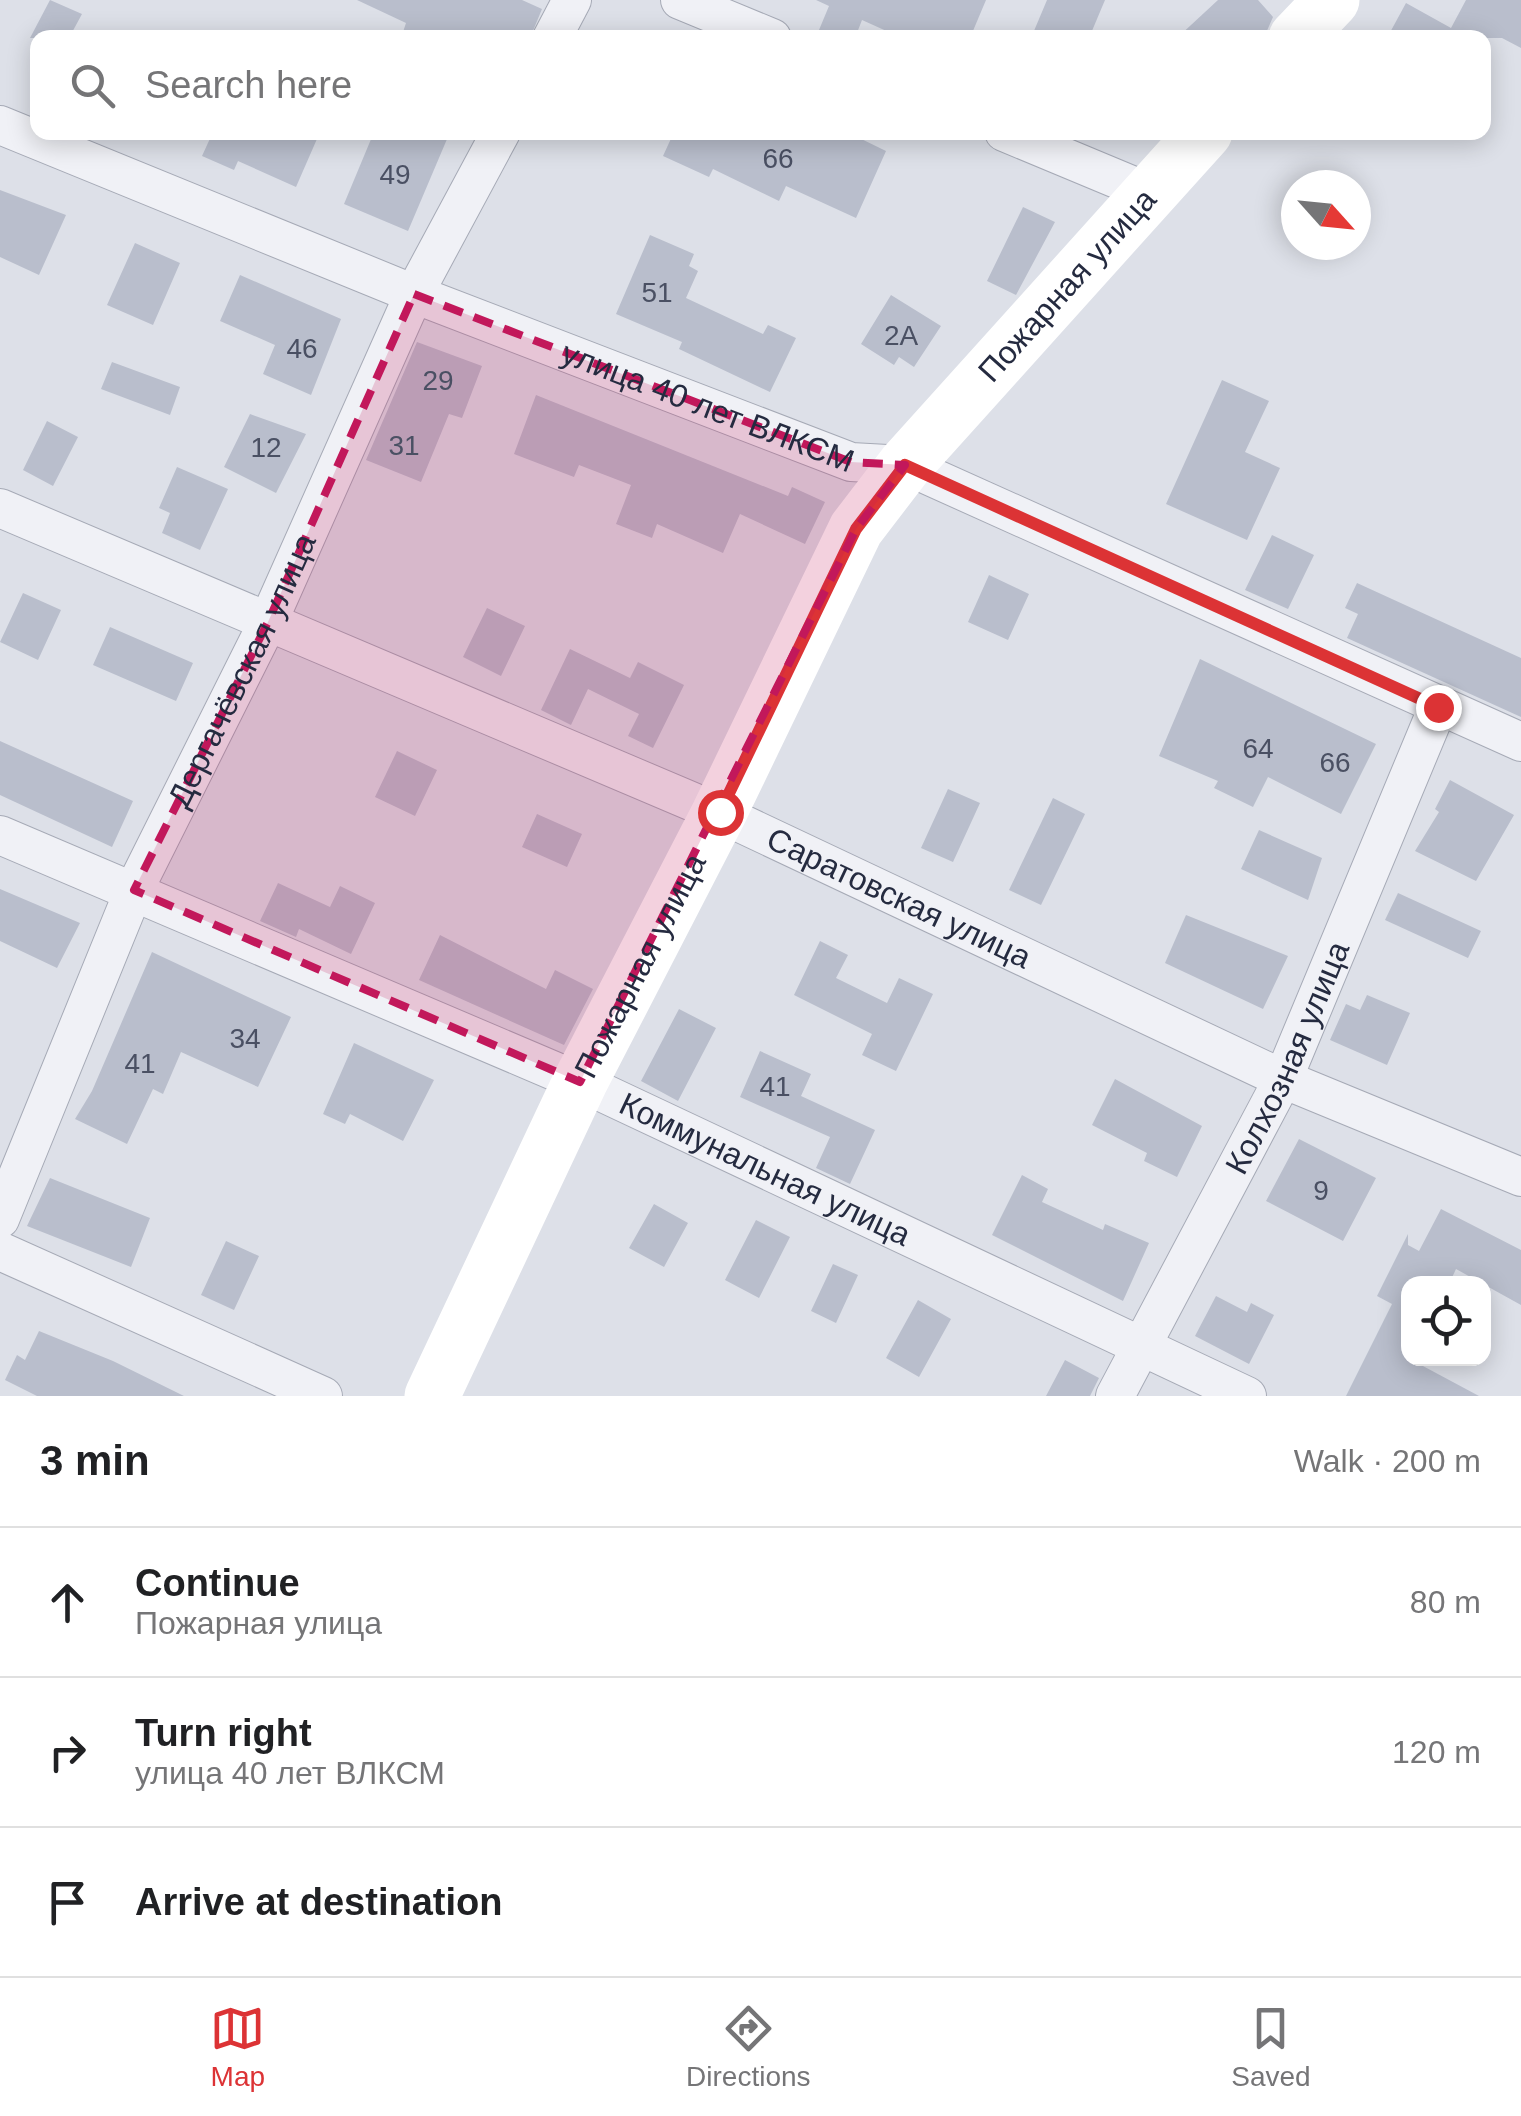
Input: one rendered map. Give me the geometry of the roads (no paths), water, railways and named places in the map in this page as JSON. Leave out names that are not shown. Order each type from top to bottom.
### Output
[{"type":"street","points":[[556,30],[572,0]]},
{"type":"street","points":[[680,0],[753,30]]},
{"type":"street","points":[[1304,30],[1332,0]]},
{"type":"street","name":"улица 40 лет ВЛКСМ","points":[[0,125],[30,137]]},
{"type":"street","name":"улица 40 лет ВЛКСМ","points":[[37,140],[414,294],[851,462],[905,465],[1521,742]]},
{"type":"street","name":"Дергачёвская улица","points":[[0,1218],[134,890],[268,622],[414,294],[497,140]]},
{"type":"street","points":[[1023,140],[1148,192]]},
{"type":"street","name":"Пожарная улица","points":[[432,1396],[580,1082],[720,812],[856,529],[905,465],[1197,140]]},
{"type":"street","name":"Саратовская улица","points":[[0,508],[720,812],[1282,1079],[1521,1177]]},
{"type":"street","name":"Колхозная улица","points":[[1115,1396],[1282,1079],[1438,707]]},
{"type":"street","name":"Коммунальная улица","points":[[0,835],[580,1082],[1248,1396]]},
{"type":"street","points":[[0,1251],[323,1396]]}]
